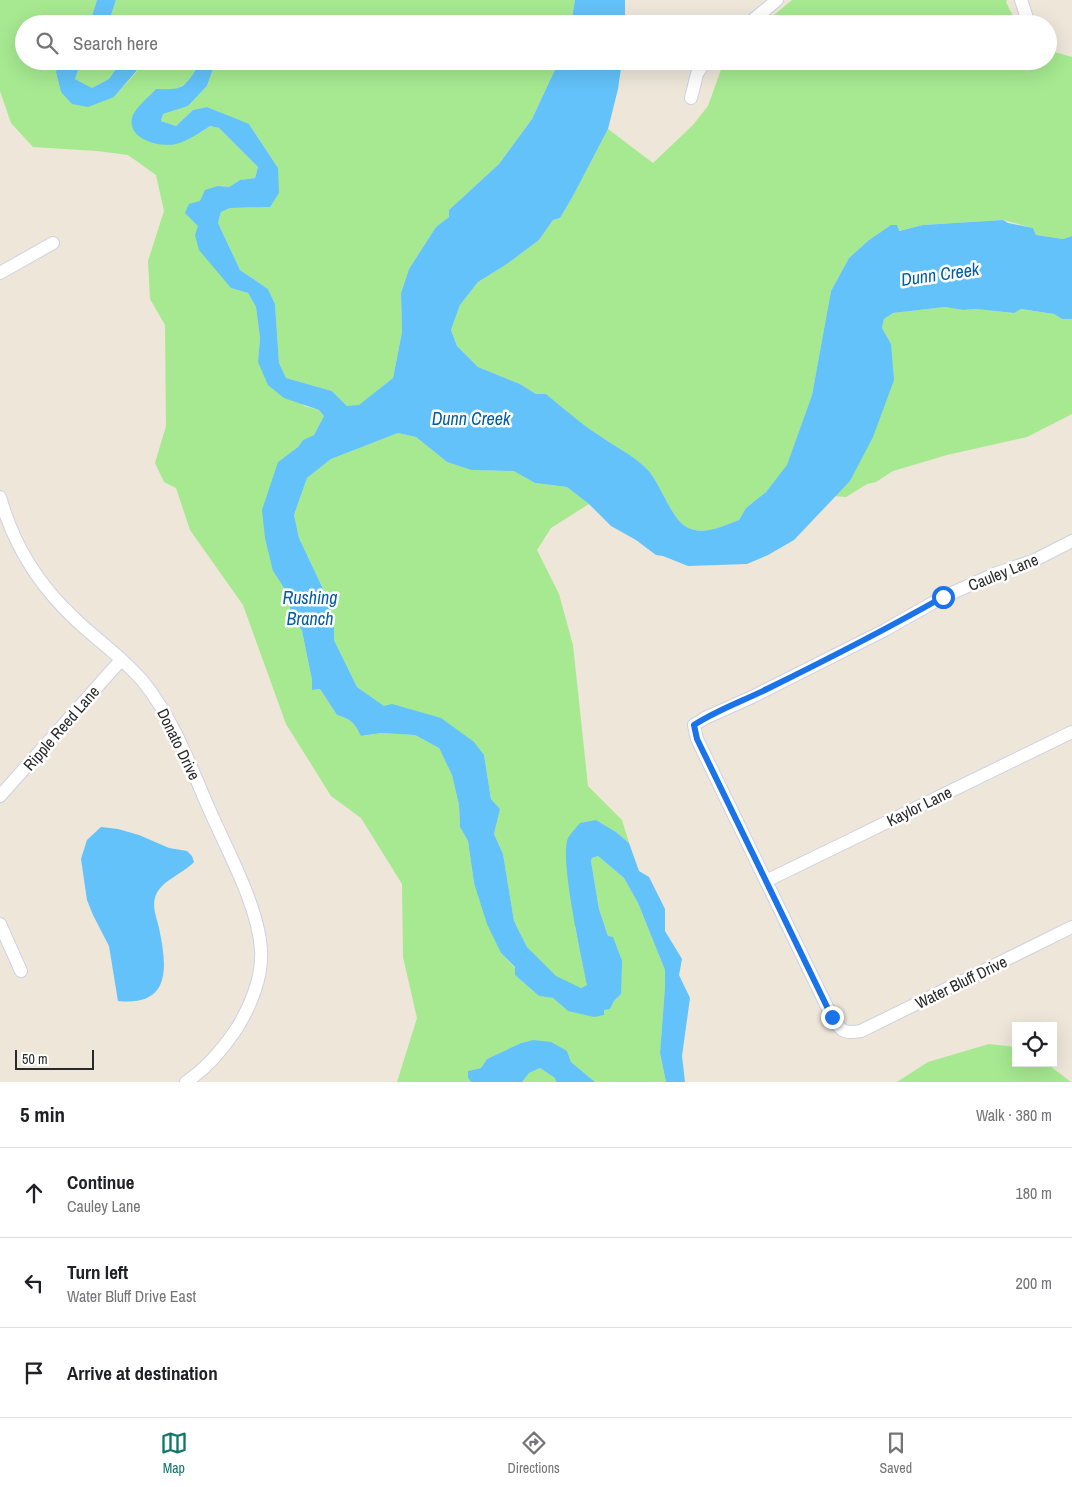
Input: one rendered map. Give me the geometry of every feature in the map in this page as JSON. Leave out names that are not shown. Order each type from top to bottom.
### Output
[{"type":"street","points":[[759,15],[777,0]]},
{"type":"street","points":[[1021,0],[1026,15]]},
{"type":"street","points":[[691,98],[699,70]]},
{"type":"street","points":[[0,273],[53,243]]},
{"type":"street","name":"Donato Drive","points":[[0,496],[6,519],[15,540],[37,579],[75,619],[144,682],[165,711],[248,900],[258,929],[261,951],[258,978],[245,1016],[219,1052],[205,1067],[186,1082]]},
{"type":"street","name":"Cauley Lane","points":[[766,881],[697,739],[694,725],[885,630],[943,597],[997,573],[1035,560],[1072,541]]},
{"type":"street","name":"Ripple Reed Lane","points":[[0,796],[121,660]]},
{"type":"street","name":"Kaylor Lane","points":[[766,881],[1072,732]]},
{"type":"street","name":"Water Bluff Drive","points":[[766,881],[832,1017],[840,1029],[848,1033],[861,1031],[1072,927]]},
{"type":"street","points":[[0,924],[21,971]]},
{"type":"green space","points":[[0,0],[97,0],[92,15],[15,15],[15,70],[57,70],[61,92],[114,97],[138,70],[196,70],[188,82],[134,114],[175,144],[210,126],[219,128],[258,167],[255,178],[240,180],[229,187],[218,186],[198,226],[231,288],[248,293],[256,307],[260,338],[258,362],[304,406],[319,410],[324,416],[314,435],[303,440],[298,447],[278,462],[273,571],[290,597],[290,612],[302,631],[312,680],[312,690],[320,689],[337,715],[352,722],[362,736],[381,733],[415,735],[439,748],[452,775],[459,805],[460,827],[468,841],[474,883],[501,953],[515,968],[515,975],[539,996],[553,998],[568,1011],[610,1009],[614,1001],[621,994],[608,936],[599,909],[592,858],[598,856],[624,878],[638,903],[665,970],[660,1053],[666,1082],[595,1082],[571,1062],[567,1051],[533,1040],[521,1043],[487,1059],[481,1068],[468,1071],[468,1078],[471,1082],[397,1082],[417,1018],[403,957],[402,884],[361,818],[331,796],[286,724],[243,605],[190,530],[176,488],[164,482],[155,463],[166,426],[165,325],[150,299],[148,261],[164,211],[156,175],[128,155],[33,147],[11,123],[0,91]]},
{"type":"green space","points":[[116,0],[575,0],[572,15],[111,15]]},
{"type":"green space","points":[[792,0],[1007,0],[1006,2],[1012,15],[774,15]]},
{"type":"green space","points":[[1057,53],[1072,57],[1072,236],[1063,239],[1036,235],[1033,228],[1003,220],[923,225],[898,231],[891,225],[869,240],[849,258],[831,291],[812,395],[787,466],[766,492],[746,508],[739,520],[705,531],[698,531],[685,526],[680,521],[652,475],[635,459],[584,425],[546,394],[536,394],[520,384],[478,367],[457,346],[451,330],[460,305],[478,282],[507,264],[539,240],[553,220],[560,218],[608,129],[653,163],[693,125],[708,106],[721,70],[1057,70]]},
{"type":"green space","points":[[78,70],[115,70],[109,79],[92,88],[75,79]]},
{"type":"green space","points":[[213,70],[555,70],[532,119],[499,164],[449,210],[449,217],[436,227],[409,269],[401,293],[402,332],[393,378],[359,406],[347,406],[332,391],[286,378],[279,363],[275,304],[268,289],[240,270],[218,223],[221,212],[230,208],[270,207],[278,168],[250,125],[207,107],[193,110],[176,126],[161,121],[163,114],[188,106],[207,86]]},
{"type":"green space","points":[[945,307],[1014,313],[1020,309],[1054,314],[1062,319],[1072,319],[1072,414],[1027,437],[947,455],[893,471],[846,497],[834,496],[850,481],[891,344],[882,328],[884,319],[893,313]]},
{"type":"green space","points":[[398,433],[416,437],[447,462],[471,470],[515,471],[535,483],[567,487],[589,504],[551,528],[537,550],[559,594],[573,645],[588,786],[622,820],[629,843],[616,832],[596,820],[575,927],[587,985],[581,988],[556,977],[527,947],[514,921],[503,854],[494,834],[500,809],[491,799],[484,755],[384,706],[357,687],[334,640],[334,618],[324,591],[299,538],[294,515],[307,478],[331,459]]},
{"type":"green space","points":[[989,1044],[1012,1047],[1012,1067],[1051,1067],[1071,1082],[897,1082],[928,1062]]},
{"type":"green space","points":[[540,1068],[555,1078],[556,1082],[522,1082],[528,1073]]},
{"type":"water","points":[[97,0],[116,0],[111,15],[92,15]]},
{"type":"water","points":[[575,0],[625,0],[625,15],[572,15]]},
{"type":"water","points":[[57,70],[78,70],[75,79],[92,88],[109,79],[115,70],[137,70],[114,97],[88,107],[72,104],[61,92]]},
{"type":"water","name":"Dunn Creek","points":[[195,70],[213,70],[207,86],[188,106],[163,114],[161,121],[176,126],[193,110],[207,107],[249,124],[278,168],[279,193],[270,207],[230,208],[221,212],[218,223],[240,270],[268,289],[275,304],[279,363],[286,378],[332,391],[347,406],[359,405],[393,378],[402,332],[401,293],[409,269],[436,227],[449,217],[449,210],[499,164],[532,119],[555,70],[621,70],[608,129],[560,218],[553,220],[539,240],[507,264],[478,282],[460,305],[451,330],[457,346],[478,367],[520,384],[536,394],[546,394],[584,425],[629,454],[652,475],[670,508],[680,521],[685,526],[698,531],[705,531],[739,520],[746,508],[766,492],[787,465],[812,395],[831,291],[849,258],[869,240],[891,225],[897,225],[899,231],[923,225],[1003,220],[1008,223],[1033,228],[1036,235],[1063,239],[1072,236],[1072,319],[1062,319],[1054,314],[1021,309],[1014,313],[945,307],[893,313],[884,319],[882,328],[891,344],[894,380],[873,437],[850,481],[794,540],[768,555],[747,564],[688,566],[656,555],[636,540],[611,526],[589,504],[567,487],[535,483],[514,471],[471,470],[447,462],[416,437],[398,433],[331,459],[307,478],[294,515],[299,538],[324,591],[334,618],[334,640],[357,687],[384,706],[392,704],[441,718],[474,742],[484,755],[491,799],[500,809],[494,834],[503,854],[514,921],[527,947],[556,976],[581,988],[587,985],[576,932],[566,866],[568,838],[580,823],[596,820],[616,832],[629,843],[639,871],[649,877],[665,909],[665,931],[682,959],[679,975],[690,998],[682,1056],[685,1082],[666,1082],[660,1053],[665,970],[638,903],[624,878],[598,856],[592,858],[599,909],[608,936],[613,937],[622,961],[621,994],[614,1001],[610,1009],[604,1010],[604,1015],[594,1017],[568,1011],[553,998],[539,996],[515,975],[515,967],[501,953],[487,924],[474,883],[468,841],[460,827],[459,805],[452,775],[439,748],[415,735],[381,733],[361,736],[352,722],[337,715],[320,689],[312,690],[312,680],[302,631],[290,612],[290,597],[273,571],[265,538],[262,510],[278,462],[298,447],[303,440],[314,435],[324,416],[319,410],[284,398],[268,385],[258,362],[260,338],[256,307],[248,293],[231,288],[199,250],[195,235],[198,226],[185,213],[189,204],[200,201],[205,190],[218,186],[229,187],[240,180],[255,178],[258,167],[219,128],[210,126],[193,137],[180,143],[169,145],[145,140],[134,130],[132,123],[133,115],[156,89],[177,88],[185,84]]},
{"type":"water","points":[[101,827],[118,829],[139,835],[169,848],[187,851],[192,856],[194,862],[166,882],[157,892],[154,905],[164,956],[162,981],[157,991],[148,997],[136,1001],[118,1001],[109,946],[87,900],[81,859],[87,840]]},
{"type":"water","points":[[533,1040],[551,1042],[567,1051],[571,1062],[595,1082],[556,1082],[555,1078],[540,1068],[529,1073],[522,1082],[471,1082],[468,1078],[468,1071],[481,1068],[487,1059],[521,1043]]},
{"type":"route","points":[[832,1017],[697,739],[694,725],[885,630],[943,597]]},
{"type":"water label","name":"Rushing Branch","points":[[310,607]]}]
